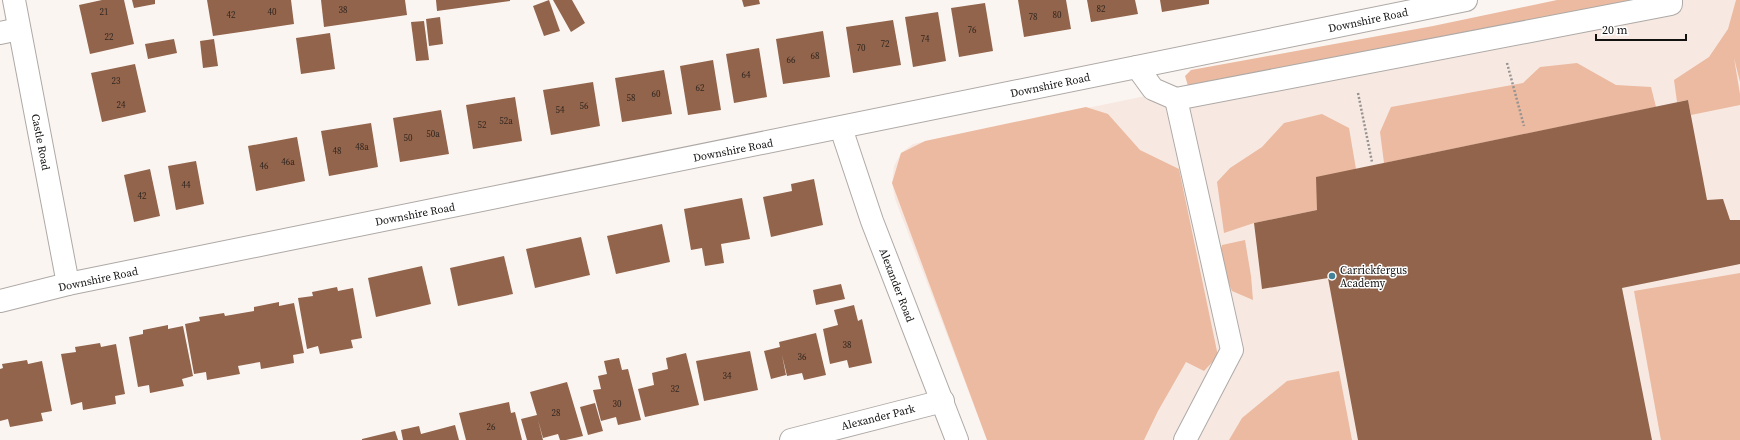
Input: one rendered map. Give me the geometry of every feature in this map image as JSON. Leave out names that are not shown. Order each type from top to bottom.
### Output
[{"type":"street","name":"Castle Road","points":[[14,0],[10,31],[68,284]]},
{"type":"street","name":"Downshire Road","points":[[0,301],[68,284],[1466,0]]},
{"type":"street","points":[[1138,67],[1153,89],[1176,99],[1671,4],[1671,0]]},
{"type":"street","points":[[1176,99],[1232,350],[1186,440]]},
{"type":"street","name":"Alexander Road","points":[[841,128],[872,220],[957,440]]},
{"type":"street","name":"Alexander Park","points":[[790,440],[942,401]]},
{"type":"path","points":[[1507,62],[1524,126]]},
{"type":"path","points":[[1358,93],[1372,162]]},
{"type":"shaded area","points":[[1557,0],[1650,0],[1188,86],[1185,76],[1191,70],[1433,26]]},
{"type":"shaded area","name":"Carrickfergus Academy","points":[[1610,0],[1740,0],[1740,440],[987,440],[895,199],[892,183],[894,166],[901,153],[913,144]]},
{"type":"shaded area","points":[[1736,0],[1740,0],[1740,82],[1734,58],[1740,94],[1740,105],[1691,115],[1688,100],[1677,102],[1674,80],[1709,57],[1728,29]]},
{"type":"shaded area","points":[[1577,63],[1616,85],[1651,87],[1656,107],[1384,163],[1380,132],[1391,107],[1523,83],[1540,67]]},
{"type":"shaded area","points":[[1086,107],[1108,114],[1140,150],[1179,169],[1218,356],[1204,371],[1186,362],[1158,411],[1144,440],[987,440],[892,183],[901,153],[925,141]]},
{"type":"shaded area","points":[[1322,114],[1349,128],[1356,169],[1317,210],[1254,223],[1224,233],[1217,182],[1230,168],[1262,147],[1284,123]]},
{"type":"shaded area","points":[[1245,240],[1253,300],[1232,291],[1218,259],[1222,245]]},
{"type":"shaded area","points":[[1740,273],[1740,440],[1661,440],[1634,291]]},
{"type":"shaded area","points":[[1339,371],[1352,440],[1229,440],[1242,418],[1287,381]]},
{"type":"building","points":[[102,0],[124,0],[134,44],[90,54],[79,5]]},
{"type":"building","points":[[132,0],[155,0],[155,4],[134,8]]},
{"type":"building","points":[[207,0],[291,0],[294,24],[213,36]]},
{"type":"building","points":[[321,0],[405,0],[407,15],[324,27]]},
{"type":"building","points":[[436,0],[510,0],[510,1],[437,11]]},
{"type":"building","points":[[549,0],[560,31],[544,36],[533,6]]},
{"type":"building","points":[[553,0],[572,0],[585,23],[571,32]]},
{"type":"building","points":[[742,0],[759,0],[760,4],[744,7]]},
{"type":"building","points":[[1018,0],[1066,0],[1071,29],[1024,37]]},
{"type":"building","points":[[1087,0],[1135,0],[1138,14],[1091,22]]},
{"type":"building","points":[[1160,0],[1209,0],[1209,4],[1162,12]]},
{"type":"building","points":[[985,3],[993,51],[959,57],[951,8]]},
{"type":"building","points":[[938,12],[946,61],[913,67],[905,17]]},
{"type":"building","points":[[440,17],[443,44],[429,46],[426,19]]},
{"type":"building","points":[[893,20],[901,65],[853,73],[846,27]]},
{"type":"building","points":[[424,21],[429,60],[416,61],[411,22]]},
{"type":"building","points":[[823,31],[830,77],[783,84],[776,39]]},
{"type":"building","points":[[330,33],[335,69],[301,74],[296,38]]},
{"type":"building","points":[[174,39],[177,53],[148,59],[145,44]]},
{"type":"building","points":[[214,39],[218,66],[203,68],[200,41]]},
{"type":"building","points":[[759,48],[767,97],[734,103],[726,54]]},
{"type":"building","points":[[713,60],[721,110],[688,115],[680,66]]},
{"type":"building","points":[[135,64],[146,112],[102,122],[91,73]]},
{"type":"building","points":[[664,70],[672,114],[622,122],[615,78]]},
{"type":"building","points":[[593,82],[600,126],[551,135],[543,90]]},
{"type":"building","points":[[515,97],[522,141],[473,149],[466,105]]},
{"type":"building","points":[[1688,100],[1707,200],[1723,199],[1730,220],[1740,220],[1740,264],[1622,288],[1652,440],[1358,440],[1328,278],[1262,289],[1254,223],[1317,210],[1316,177]]},
{"type":"building","points":[[441,110],[449,154],[400,162],[393,118]]},
{"type":"building","points":[[371,123],[378,167],[329,176],[321,131]]},
{"type":"building","points":[[297,137],[305,181],[256,191],[248,146]]},
{"type":"building","points":[[196,161],[204,204],[176,210],[168,166]]},
{"type":"building","points":[[150,169],[160,216],[134,222],[124,175]]},
{"type":"building","points":[[814,179],[823,225],[771,237],[763,197],[792,191],[791,184]]},
{"type":"building","points":[[742,198],[750,239],[721,244],[724,263],[705,266],[702,248],[691,250],[684,209]]},
{"type":"building","points":[[662,224],[670,262],[616,274],[607,236]]},
{"type":"building","points":[[581,237],[590,275],[535,288],[526,249]]},
{"type":"building","points":[[504,256],[513,294],[458,306],[450,268]]},
{"type":"building","points":[[422,266],[431,304],[376,317],[368,278]]},
{"type":"building","points":[[841,284],[845,299],[816,305],[813,290]]},
{"type":"building","points":[[337,287],[338,291],[353,288],[362,338],[351,340],[353,348],[320,354],[318,346],[307,349],[298,298],[313,296],[312,292]]},
{"type":"building","points":[[279,302],[279,306],[294,303],[304,353],[293,355],[294,363],[261,369],[260,362],[238,366],[240,374],[207,380],[206,372],[194,374],[185,324],[200,321],[199,317],[224,313],[225,316],[254,311],[254,307]]},
{"type":"building","points":[[854,305],[858,321],[862,319],[872,363],[849,368],[847,360],[830,364],[823,329],[838,325],[834,310]]},
{"type":"building","points":[[168,325],[168,329],[183,326],[193,376],[182,379],[184,386],[150,393],[149,385],[138,387],[129,337],[143,334],[143,330]]},
{"type":"building","points":[[816,333],[826,375],[804,380],[802,373],[787,376],[782,355],[786,375],[771,379],[764,351],[780,347],[779,342]]},
{"type":"building","points":[[100,343],[101,347],[116,344],[125,394],[115,396],[116,404],[83,410],[82,402],[71,405],[61,354],[76,352],[75,347]]},
{"type":"building","points":[[750,351],[758,390],[704,401],[696,361]]},
{"type":"building","points":[[686,353],[699,405],[645,417],[638,389],[654,385],[652,373],[668,369],[666,358]]},
{"type":"building","points":[[619,358],[622,370],[628,369],[641,420],[618,425],[616,417],[601,421],[593,390],[601,389],[598,376],[607,374],[604,361]]},
{"type":"building","points":[[27,360],[28,364],[42,361],[52,411],[41,413],[43,421],[10,427],[8,419],[0,421],[0,369],[3,368],[2,364]]},
{"type":"building","points":[[567,382],[583,436],[560,440],[558,434],[543,438],[538,420],[543,440],[527,440],[521,419],[537,415],[530,392]]},
{"type":"building","points":[[509,402],[511,413],[515,412],[522,440],[466,440],[459,413]]},
{"type":"building","points":[[595,403],[603,431],[588,435],[580,407]]},
{"type":"building","points":[[455,425],[459,440],[403,440],[401,430],[419,426],[421,434]]},
{"type":"building","points":[[395,431],[398,440],[362,440],[362,439]]},
{"type":"place","name":"Carrickfergus Academy","points":[[1332,276]]}]
